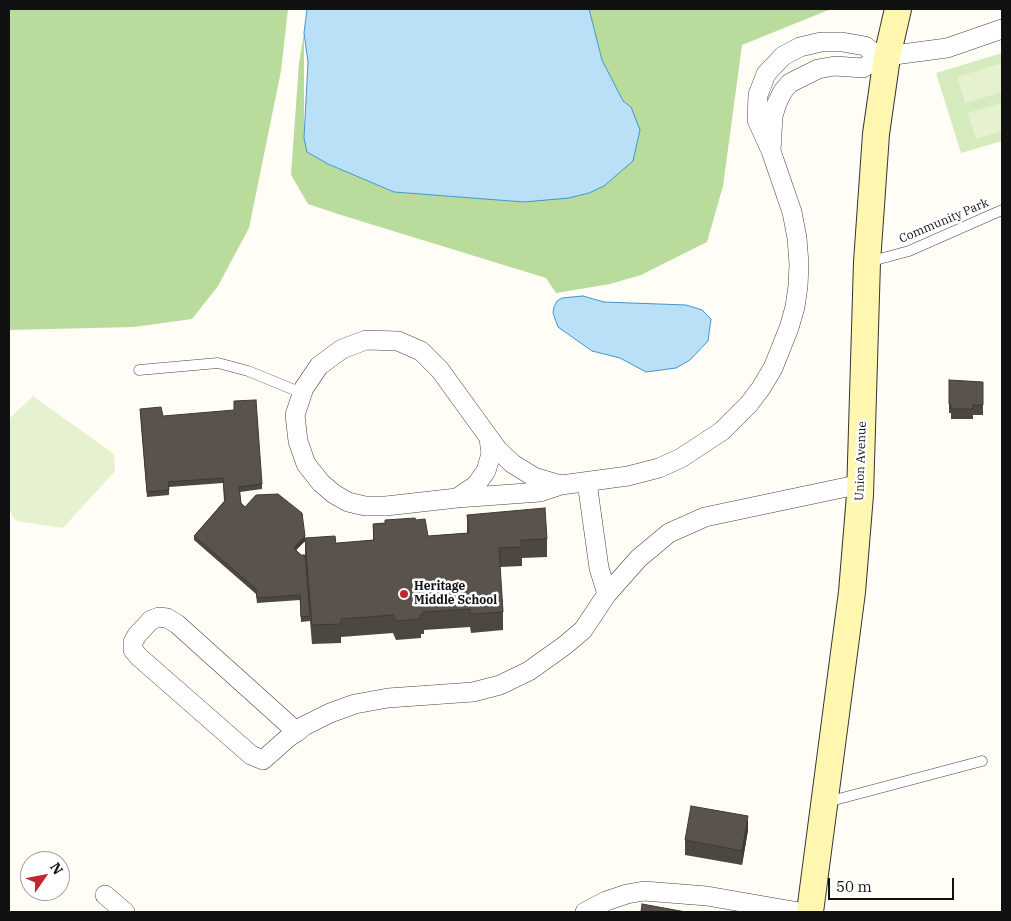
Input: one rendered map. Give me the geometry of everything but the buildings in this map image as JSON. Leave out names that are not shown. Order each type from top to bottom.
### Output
[{"type":"street","name":"Union Avenue","points":[[810,912],[826,802],[852,592],[860,484],[867,262],[876,134],[883,57],[898,9]]},
{"type":"street","points":[[771,151],[775,110],[783,91],[790,83],[818,68],[836,66],[863,68],[883,57],[947,48],[1002,29]]},
{"type":"street","points":[[561,485],[534,477],[513,464],[498,450],[440,370],[421,351],[398,341],[366,340],[342,349],[319,366],[304,388],[295,415],[298,441],[306,464],[321,483],[334,494],[348,502],[365,506],[386,506],[457,498],[540,492],[561,485],[628,476],[660,468],[681,458],[722,431],[736,418],[761,388],[773,368],[795,307],[799,264],[792,212],[771,151],[757,120],[758,94],[766,74],[783,56],[800,47],[821,42],[842,42],[865,46],[883,57]]},
{"type":"street","points":[[457,498],[476,485],[486,471],[491,454],[489,438]]},
{"type":"street","points":[[587,482],[599,568],[607,594]]},
{"type":"street","points":[[297,732],[177,624],[167,618],[159,617],[151,620],[137,635],[133,642],[133,650],[139,657],[257,758],[263,760],[297,732],[330,713],[355,704],[388,698],[473,692],[500,686],[515,680],[552,656],[583,630],[607,594],[639,558],[669,532],[705,517],[860,484]]},
{"type":"street","points":[[585,912],[606,901],[644,891],[707,896],[799,912]]},
{"type":"street","points":[[105,895],[126,912]]},
{"type":"lane","name":"Community Park","points":[[867,262],[909,251],[1002,210]]},
{"type":"lane","points":[[139,370],[218,363],[248,371],[302,393]]},
{"type":"lane","points":[[826,802],[982,761]]},
{"type":"green space","points":[[9,9],[288,9],[281,71],[249,228],[218,286],[192,319],[134,327],[9,330]]},
{"type":"green space","points":[[589,9],[831,9],[742,45],[723,186],[707,242],[641,275],[610,284],[556,293],[546,278],[308,204],[291,175],[299,63],[304,33],[304,138],[307,152],[328,164],[394,192],[524,202],[631,107],[623,101],[602,60]]},
{"type":"green space","points":[[1002,53],[1002,141],[961,153],[936,73]]},
{"type":"green space","points":[[1002,63],[1002,92],[965,103],[957,77]]},
{"type":"green space","points":[[1002,103],[1002,131],[976,139],[968,113]]},
{"type":"green space","points":[[33,396],[114,454],[115,471],[63,528],[16,521],[9,510],[9,419]]},
{"type":"water","points":[[307,9],[589,9],[602,60],[623,101],[631,107],[640,130],[633,161],[604,186],[589,193],[569,198],[524,202],[394,192],[328,164],[307,152],[304,138],[308,62],[304,33]]},
{"type":"water","points":[[583,296],[604,302],[686,305],[702,310],[711,319],[708,341],[690,360],[676,368],[646,372],[620,358],[592,351],[558,327],[553,313],[557,301],[562,298]]},
{"type":"place","name":"Heritage Middle School","points":[[404,594]]}]
